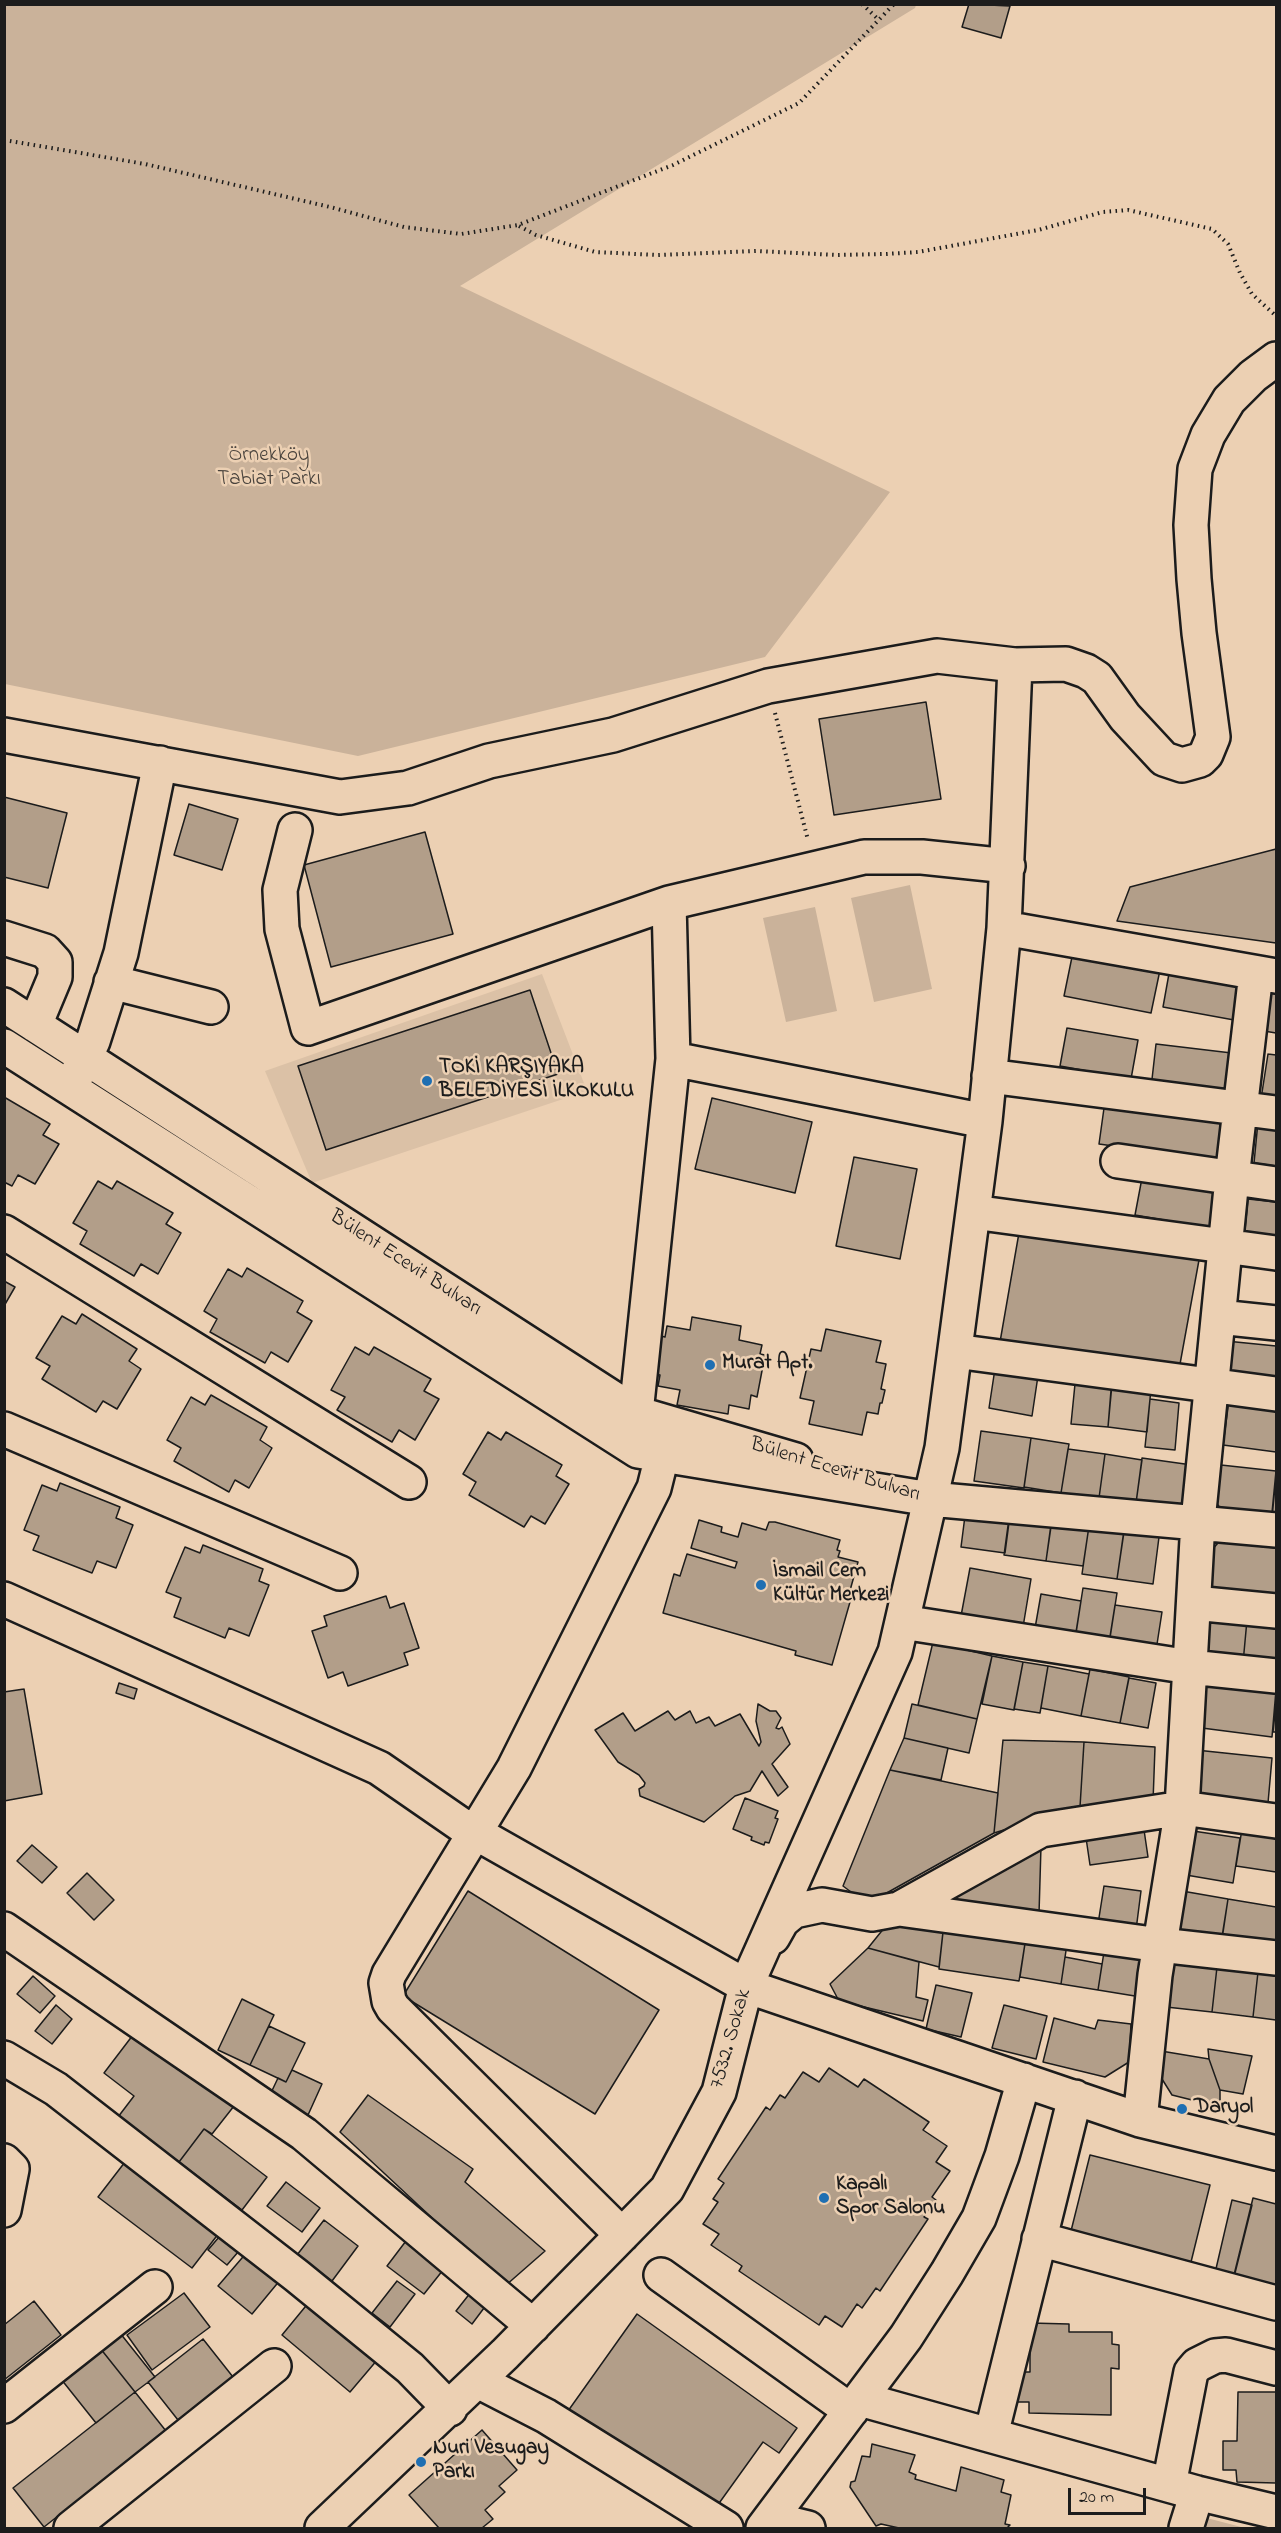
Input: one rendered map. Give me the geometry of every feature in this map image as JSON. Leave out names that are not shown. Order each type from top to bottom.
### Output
[{"type":"street","points":[[4,735],[340,797],[408,788],[489,761],[614,735],[768,687],[937,656],[1015,665],[1066,664],[1086,671],[1097,678],[1125,717],[1164,759],[1182,765],[1191,764],[1206,754],[1212,737],[1194,579],[1191,525],[1195,469],[1208,435],[1229,400],[1253,376],[1276,359]]},
{"type":"street","name":"7532. Sokak","points":[[322,2529],[450,2409],[667,2189],[719,2092],[746,1986],[895,1652],[942,1448],[985,1121],[1004,928],[1015,665]]},
{"type":"street","points":[[69,1088],[93,1041],[120,953],[160,763]]},
{"type":"street","points":[[295,830],[280,890],[282,919],[295,986],[308,1028],[669,903],[816,868],[864,857],[922,857],[1008,866]]},
{"type":"street","points":[[622,2235],[389,2001],[386,1983],[389,1974],[477,1833],[514,1768],[654,1488],[662,1456],[636,1413],[673,1059],[669,903]]},
{"type":"street","points":[[1004,928],[1266,974],[1239,1108],[1198,1521],[1182,1808],[1160,1945],[1140,2120]]},
{"type":"street","points":[[4,938],[45,951],[55,962],[55,977],[35,1025]]},
{"type":"street","points":[[111,982],[211,1006]]},
{"type":"street","name":"Bülent Ecevit Bulvarı","points":[[4,1005],[636,1413],[930,1499]]},
{"type":"street","name":"Bülent Ecevit Bulvarı","points":[[4,1046],[638,1451],[930,1499]]},
{"type":"street","points":[[673,1059],[985,1121]]},
{"type":"street","points":[[989,1076],[1276,1113]]},
{"type":"street","points":[[1118,1161],[1276,1184]]},
{"type":"street","points":[[973,1212],[1225,1248],[1276,1253]]},
{"type":"street","points":[[4,1232],[409,1482]]},
{"type":"street","points":[[1219,1317],[1276,1323]]},
{"type":"street","points":[[955,1351],[1276,1394]]},
{"type":"street","points":[[4,1429],[340,1573]]},
{"type":"street","points":[[930,1499],[1198,1521],[1276,1530]]},
{"type":"street","points":[[4,1599],[379,1768],[477,1833],[746,1986],[1140,2120],[1276,2153]]},
{"type":"street","points":[[1194,1603],[1276,1611]]},
{"type":"street","points":[[902,1622],[1190,1667],[1276,1676]]},
{"type":"street","points":[[899,1909],[1041,1830],[1182,1808],[1276,1821]]},
{"type":"street","points":[[746,1986],[782,1921],[794,1911],[822,1905],[872,1914],[899,1909],[1160,1945],[1276,1958]]},
{"type":"street","points":[[4,1929],[304,2134],[533,2326]]},
{"type":"street","points":[[4,2058],[56,2089],[297,2276],[410,2368],[450,2409]]},
{"type":"street","points":[[808,2529],[767,2524],[906,2337],[979,2218],[1002,2156],[1024,2080]]},
{"type":"street","points":[[991,2435],[1075,2097]]},
{"type":"street","points":[[4,2161],[12,2169],[4,2210]]},
{"type":"street","points":[[1039,2239],[1276,2303]]},
{"type":"street","points":[[662,2275],[855,2405],[991,2435],[1183,2489],[1276,2512]]},
{"type":"street","points":[[4,2406],[155,2288]]},
{"type":"street","points":[[1186,2529],[1183,2489],[1191,2372],[1197,2365],[1215,2356],[1226,2355],[1276,2368]]},
{"type":"street","points":[[71,2529],[274,2366]]},
{"type":"street","points":[[478,2381],[546,2416],[726,2529]]},
{"type":"path","points":[[862,4],[879,20]]},
{"type":"path","points":[[4,140],[145,164],[330,207],[404,227],[461,234],[518,225],[673,165],[799,103],[894,4]]},
{"type":"path","points":[[518,225],[536,235],[595,252],[657,255],[758,251],[847,255],[918,252],[1038,230],[1103,212],[1136,211],[1201,225],[1222,236],[1233,253],[1244,283],[1252,294],[1276,316]]},
{"type":"path","points":[[768,687],[816,868]]},
{"type":"shaded area","name":"TOKİ KARŞIYAKA BELEDİYESİ İLKOKULU","points":[[542,974],[587,1091],[312,1183],[265,1071]]},
{"type":"green space","name":"Örnekköy Tabiat Parkı","points":[[4,5],[916,5],[915,8],[460,286],[890,492],[765,657],[358,756],[5,684]]},
{"type":"green space","points":[[910,885],[932,989],[874,1002],[851,898]]},
{"type":"green space","points":[[815,907],[837,1011],[786,1022],[763,918]]},
{"type":"green space","points":[[1203,2517],[1245,2528],[1199,2528]]},
{"type":"building","points":[[969,4],[1010,6],[1001,38],[962,27]]},
{"type":"building","points":[[926,702],[941,799],[834,815],[819,719]]},
{"type":"building","points":[[4,797],[67,813],[48,888],[4,877]]},
{"type":"building","points":[[189,804],[238,819],[222,870],[174,855]]},
{"type":"building","points":[[425,832],[453,934],[331,967],[304,865]]},
{"type":"building","points":[[1276,849],[1276,943],[1117,921],[1130,887]]},
{"type":"building","points":[[1073,952],[1160,970],[1151,1013],[1064,996]]},
{"type":"building","points":[[1170,968],[1252,982],[1245,1022],[1163,1007]]},
{"type":"building","name":"TOKİ KARŞIYAKA BELEDİYESİ İLKOKULU","points":[[530,990],[558,1074],[326,1150],[298,1066]]},
{"type":"building","points":[[1268,991],[1276,992],[1276,1033],[1264,1031]]},
{"type":"building","points":[[1067,1028],[1138,1040],[1131,1079],[1060,1066]]},
{"type":"building","points":[[1156,1044],[1240,1054],[1235,1098],[1151,1088]]},
{"type":"building","points":[[1268,1054],[1276,1055],[1276,1102],[1261,1099]]},
{"type":"building","points":[[4,1097],[50,1124],[43,1135],[59,1144],[35,1184],[18,1175],[12,1186],[4,1182]]},
{"type":"building","points":[[712,1098],[812,1122],[795,1193],[695,1169]]},
{"type":"building","points":[[1105,1101],[1227,1118],[1221,1161],[1099,1144]]},
{"type":"building","points":[[1258,1122],[1276,1125],[1276,1166],[1254,1163]]},
{"type":"building","points":[[854,1157],[917,1169],[900,1259],[836,1246]]},
{"type":"building","points":[[1142,1178],[1222,1192],[1216,1229],[1135,1215]]},
{"type":"building","points":[[98,1181],[112,1189],[117,1181],[173,1213],[166,1224],[181,1233],[158,1274],[141,1264],[134,1276],[80,1244],[87,1231],[73,1223]]},
{"type":"building","points":[[1248,1199],[1276,1202],[1276,1243],[1244,1240]]},
{"type":"building","points":[[1020,1227],[1199,1260],[1178,1375],[1000,1342]]},
{"type":"building","points":[[247,1268],[303,1301],[297,1312],[312,1321],[288,1362],[271,1352],[265,1363],[210,1332],[217,1319],[204,1311],[228,1269],[242,1277]]},
{"type":"building","points":[[4,1281],[15,1287],[4,1306]]},
{"type":"building","points":[[82,1314],[137,1349],[129,1361],[141,1369],[117,1409],[103,1401],[96,1412],[42,1379],[50,1366],[36,1358],[62,1316],[76,1324]]},
{"type":"building","name":"Murat Apt.","points":[[692,1317],[741,1326],[739,1340],[762,1345],[760,1354],[765,1355],[757,1397],[751,1395],[749,1409],[729,1405],[728,1414],[677,1405],[680,1390],[658,1386],[660,1375],[654,1374],[661,1336],[665,1337],[667,1326],[690,1330]]},
{"type":"building","points":[[826,1329],[881,1341],[876,1362],[886,1364],[881,1389],[885,1390],[878,1414],[867,1412],[862,1435],[809,1424],[814,1401],[800,1398],[811,1349],[821,1351]]},
{"type":"building","points":[[1226,1341],[1276,1346],[1276,1380],[1222,1374]]},
{"type":"building","points":[[355,1347],[369,1355],[374,1347],[431,1379],[424,1391],[439,1399],[415,1440],[399,1430],[392,1442],[337,1410],[345,1397],[331,1390]]},
{"type":"building","points":[[996,1362],[1039,1369],[1032,1416],[989,1408]]},
{"type":"building","points":[[1076,1374],[1112,1378],[1108,1427],[1071,1424]]},
{"type":"building","points":[[1112,1384],[1151,1388],[1147,1432],[1108,1427]]},
{"type":"building","points":[[211,1395],[267,1427],[260,1440],[272,1448],[249,1488],[235,1480],[229,1492],[174,1461],[181,1448],[167,1440],[191,1397],[205,1405]]},
{"type":"building","points":[[1150,1399],[1179,1403],[1175,1450],[1145,1447]]},
{"type":"building","points":[[1229,1400],[1276,1406],[1276,1452],[1223,1445]]},
{"type":"building","points":[[981,1431],[1031,1438],[1024,1488],[974,1481]]},
{"type":"building","points":[[488,1432],[501,1440],[506,1432],[562,1465],[556,1476],[569,1484],[545,1524],[531,1516],[524,1527],[469,1495],[476,1482],[463,1474]]},
{"type":"building","points":[[1031,1438],[1069,1444],[1061,1493],[1024,1487]]},
{"type":"building","points":[[1068,1449],[1105,1454],[1099,1498],[1061,1493]]},
{"type":"building","points":[[1105,1454],[1142,1460],[1136,1503],[1099,1498]]},
{"type":"building","points":[[1142,1458],[1192,1465],[1185,1510],[1136,1503]]},
{"type":"building","points":[[1221,1465],[1276,1471],[1271,1523],[1229,1519],[1214,1500]]},
{"type":"building","points":[[1276,1476],[1276,1518],[1272,1518]]},
{"type":"building","points":[[60,1483],[120,1507],[116,1518],[133,1525],[116,1568],[97,1561],[92,1573],[33,1550],[39,1536],[24,1530],[42,1485],[57,1491]]},
{"type":"building","points":[[966,1508],[1010,1515],[1005,1553],[961,1547]]},
{"type":"building","points":[[1010,1511],[1052,1517],[1046,1561],[1004,1555]]},
{"type":"building","name":"İsmail Cem Kültür Merkezi","points":[[699,1520],[722,1527],[721,1532],[738,1537],[742,1523],[766,1530],[769,1522],[775,1522],[840,1540],[837,1550],[840,1551],[838,1557],[858,1562],[849,1594],[852,1595],[832,1665],[795,1655],[796,1651],[663,1613],[674,1574],[680,1576],[687,1554],[735,1568],[737,1562],[691,1548]]},
{"type":"building","points":[[1052,1520],[1089,1526],[1083,1566],[1046,1561]]},
{"type":"building","points":[[1089,1526],[1124,1530],[1117,1579],[1082,1574]]},
{"type":"building","points":[[1124,1532],[1159,1537],[1153,1584],[1117,1579]]},
{"type":"building","points":[[1219,1542],[1276,1548],[1276,1600],[1207,1589],[1207,1555]]},
{"type":"building","points":[[203,1545],[263,1569],[259,1581],[269,1585],[249,1636],[229,1628],[225,1638],[174,1617],[181,1598],[166,1592],[185,1547],[200,1553]]},
{"type":"building","points":[[970,1568],[1031,1579],[1023,1627],[961,1616]]},
{"type":"building","points":[[1083,1588],[1117,1593],[1110,1638],[1076,1632]]},
{"type":"building","points":[[1041,1594],[1081,1601],[1075,1640],[1034,1634]]},
{"type":"building","points":[[386,1596],[390,1608],[404,1603],[419,1648],[404,1653],[408,1665],[348,1686],[343,1672],[328,1678],[312,1631],[327,1626],[324,1616]]},
{"type":"building","points":[[1115,1605],[1162,1612],[1155,1657],[1108,1649]]},
{"type":"building","points":[[1201,1615],[1247,1620],[1243,1663],[1197,1659]]},
{"type":"building","points":[[1247,1620],[1276,1622],[1276,1666],[1243,1663]]},
{"type":"building","points":[[933,1642],[992,1656],[977,1719],[918,1705]]},
{"type":"building","points":[[992,1656],[1023,1662],[1014,1710],[982,1704]]},
{"type":"building","points":[[1023,1662],[1048,1666],[1040,1713],[1014,1709]]},
{"type":"building","points":[[1048,1666],[1089,1674],[1081,1716],[1041,1708]]},
{"type":"building","points":[[1090,1669],[1129,1677],[1120,1723],[1081,1716]]},
{"type":"building","points":[[1129,1678],[1156,1683],[1148,1728],[1120,1723]]},
{"type":"building","points":[[1200,1681],[1276,1690],[1272,1737],[1194,1727]]},
{"type":"building","points":[[119,1683],[137,1689],[134,1699],[116,1693]]},
{"type":"building","points":[[24,1689],[42,1794],[4,1801],[4,1692]]},
{"type":"building","points":[[758,1704],[770,1711],[776,1711],[781,1718],[776,1728],[782,1727],[790,1744],[772,1764],[788,1787],[778,1796],[762,1771],[750,1791],[735,1796],[704,1822],[640,1796],[639,1789],[645,1783],[639,1775],[618,1762],[595,1730],[623,1713],[635,1731],[668,1711],[675,1720],[690,1711],[696,1723],[709,1717],[715,1726],[740,1714],[759,1746],[761,1742],[756,1721]]},
{"type":"building","points":[[912,1704],[977,1719],[969,1753],[904,1738]]},
{"type":"building","points":[[1276,1705],[1276,1732],[1273,1732]]},
{"type":"building","points":[[904,1738],[948,1748],[941,1780],[890,1770]]},
{"type":"building","points":[[1003,1740],[1084,1742],[1080,1807],[994,1833]]},
{"type":"building","points":[[1084,1742],[1155,1747],[1153,1802],[1080,1807]]},
{"type":"building","points":[[1196,1750],[1272,1758],[1268,1803],[1191,1795]]},
{"type":"building","points":[[890,1770],[998,1793],[994,1833],[867,1904],[843,1886]]},
{"type":"building","points":[[745,1798],[778,1811],[775,1818],[778,1819],[769,1843],[765,1842],[764,1845],[751,1840],[752,1837],[733,1829]]},
{"type":"building","points":[[1143,1823],[1148,1857],[1090,1865],[1085,1831]]},
{"type":"building","points":[[1242,1829],[1276,1834],[1276,1872],[1236,1866]]},
{"type":"building","points":[[1193,1831],[1240,1838],[1233,1883],[1186,1875]]},
{"type":"building","points":[[32,1845],[57,1867],[42,1883],[17,1861]]},
{"type":"building","points":[[1041,1846],[1039,1914],[930,1901]]},
{"type":"building","points":[[87,1873],[114,1900],[94,1920],[67,1893]]},
{"type":"building","points":[[1104,1886],[1141,1891],[1136,1930],[1098,1924]]},
{"type":"building","points":[[468,1891],[659,2010],[595,2114],[403,1996]]},
{"type":"building","points":[[1182,1891],[1228,1899],[1221,1946],[1174,1938]]},
{"type":"building","points":[[1228,1899],[1276,1907],[1276,1952],[1221,1943]]},
{"type":"building","points":[[893,1917],[944,1923],[939,1967],[868,1948]]},
{"type":"building","points":[[944,1923],[1026,1937],[1019,1981],[939,1969]]},
{"type":"building","points":[[1026,1937],[1067,1944],[1061,1984],[1020,1977]]},
{"type":"building","points":[[868,1948],[919,1962],[916,1997],[928,2000],[923,2021],[839,2001],[830,1984]]},
{"type":"building","points":[[1104,1952],[1147,1959],[1141,1997],[1098,1990]]},
{"type":"building","points":[[1065,1957],[1102,1964],[1098,1990],[1061,1984]]},
{"type":"building","points":[[1171,1962],[1217,1967],[1212,2012],[1166,2007]]},
{"type":"building","points":[[1217,1967],[1258,1972],[1253,2017],[1212,2012]]},
{"type":"building","points":[[1258,1972],[1276,1974],[1276,2020],[1253,2017]]},
{"type":"building","points":[[33,1976],[55,1996],[40,2013],[17,1994]]},
{"type":"building","points":[[936,1985],[972,1993],[961,2037],[926,2029]]},
{"type":"building","points":[[242,1999],[274,2015],[250,2065],[218,2050]]},
{"type":"building","points":[[56,2005],[72,2019],[52,2044],[35,2031]]},
{"type":"building","points":[[1004,2005],[1047,2016],[1036,2059],[992,2048]]},
{"type":"building","points":[[1054,2018],[1095,2029],[1098,2020],[1131,2024],[1129,2062],[1105,2077],[1043,2062]]},
{"type":"building","points":[[269,2026],[305,2043],[286,2082],[250,2065]]},
{"type":"building","points":[[136,2031],[234,2106],[212,2134],[204,2129],[179,2162],[118,2117],[134,2096],[104,2073]]},
{"type":"building","points":[[1208,2049],[1252,2056],[1243,2094],[1220,2090],[1209,2059]]},
{"type":"building","points":[[1161,2051],[1209,2059],[1220,2090],[1220,2107],[1172,2095],[1157,2071]]},
{"type":"building","name":"Kapalı Spor Salonu","points":[[829,2068],[858,2087],[864,2079],[929,2122],[923,2130],[947,2146],[936,2162],[950,2171],[932,2197],[936,2200],[924,2217],[928,2219],[880,2291],[876,2288],[862,2308],[857,2304],[842,2327],[825,2316],[819,2325],[739,2271],[742,2266],[711,2245],[719,2234],[703,2224],[718,2202],[713,2199],[724,2183],[718,2179],[766,2107],[770,2110],[780,2095],[785,2098],[803,2072],[819,2082]]},
{"type":"building","points":[[292,2070],[322,2084],[308,2115],[269,2097],[278,2078],[286,2082]]},
{"type":"building","points":[[368,2095],[473,2169],[465,2182],[545,2251],[505,2286],[340,2132]]},
{"type":"building","points":[[204,2129],[267,2177],[242,2210],[179,2162]]},
{"type":"building","points":[[1090,2155],[1210,2185],[1191,2262],[1071,2231]]},
{"type":"building","points":[[125,2162],[219,2233],[192,2268],[98,2197]]},
{"type":"building","points":[[286,2182],[320,2208],[302,2232],[267,2206]]},
{"type":"building","points":[[1253,2198],[1276,2204],[1276,2287],[1233,2279]]},
{"type":"building","points":[[1232,2200],[1252,2205],[1234,2277],[1215,2273]]},
{"type":"building","points":[[324,2220],[358,2246],[332,2281],[297,2255]]},
{"type":"building","points":[[225,2230],[244,2245],[227,2265],[208,2250]]},
{"type":"building","points":[[409,2237],[447,2265],[424,2294],[387,2266]]},
{"type":"building","points":[[248,2251],[281,2279],[252,2314],[218,2286]]},
{"type":"building","points":[[397,2281],[415,2294],[390,2327],[372,2313]]},
{"type":"building","points":[[471,2292],[487,2304],[472,2324],[456,2311]]},
{"type":"building","points":[[184,2293],[210,2327],[152,2370],[127,2335]]},
{"type":"building","points":[[34,2301],[61,2335],[4,2380],[4,2325]]},
{"type":"building","points":[[310,2301],[378,2359],[350,2392],[282,2335]]},
{"type":"building","points":[[637,2314],[797,2428],[779,2453],[763,2442],[712,2513],[568,2411]]},
{"type":"building","points":[[1030,2323],[1069,2324],[1069,2332],[1112,2332],[1112,2344],[1119,2345],[1119,2369],[1111,2368],[1111,2415],[1029,2413],[1029,2402],[1016,2402],[1016,2372],[1030,2372]]},
{"type":"building","points":[[120,2333],[155,2377],[135,2392],[100,2348]]},
{"type":"building","points":[[203,2339],[233,2377],[178,2420],[148,2382]]},
{"type":"building","points":[[100,2348],[135,2392],[96,2423],[61,2379]]},
{"type":"building","points":[[135,2392],[166,2431],[44,2527],[13,2488]]},
{"type":"building","points":[[1238,2392],[1276,2392],[1276,2483],[1237,2482],[1236,2470],[1223,2470],[1223,2441],[1237,2441]]},
{"type":"building","points":[[482,2430],[517,2470],[499,2486],[505,2492],[485,2510],[493,2519],[482,2528],[439,2528],[409,2495]]},
{"type":"building","points":[[872,2444],[915,2455],[909,2472],[916,2475],[915,2479],[956,2491],[961,2467],[1004,2480],[1001,2492],[1011,2495],[1005,2524],[1010,2525],[1007,2528],[899,2528],[881,2524],[876,2526],[850,2487],[851,2482],[855,2481],[862,2456],[870,2457]]},
{"type":"place","name":"TOKİ KARŞIYAKA BELEDİYESİ İLKOKULU","points":[[427,1081]]},
{"type":"place","name":"Murat Apt.","points":[[710,1365]]},
{"type":"place","name":"İsmail Cem Kültür Merkezi","points":[[761,1585]]},
{"type":"place","name":"Daryol","points":[[1182,2109]]},
{"type":"place","name":"Kapalı Spor Salonu","points":[[824,2198]]},
{"type":"place","name":"Nuri Vesugay Parkı","points":[[421,2462]]}]
